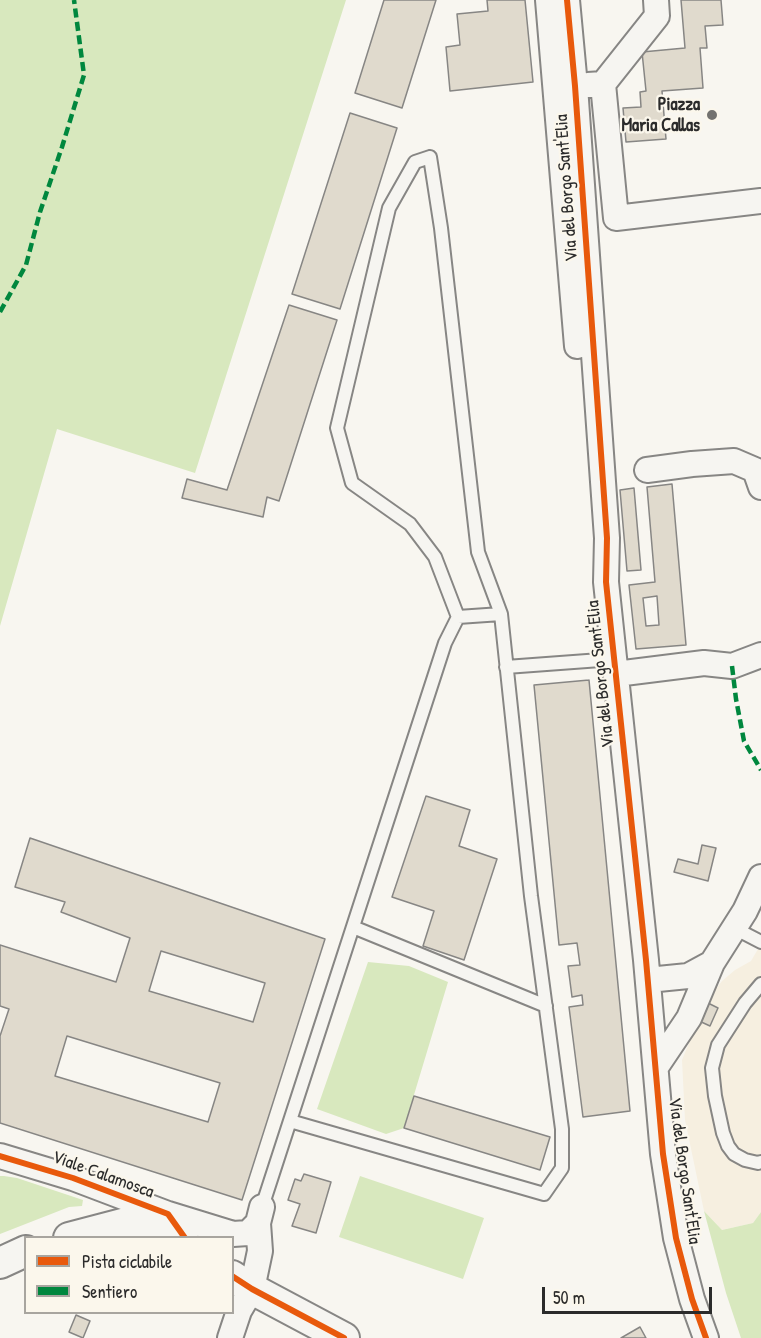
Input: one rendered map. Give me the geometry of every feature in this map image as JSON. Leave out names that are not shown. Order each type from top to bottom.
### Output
[{"type":"street","name":"Via del Borgo Sant'Elia","points":[[548,0],[565,87],[585,220],[606,538],[606,582],[648,980],[663,1154],[676,1238],[692,1299],[706,1338]]},
{"type":"street","name":"Via del Borgo Sant'Elia","points":[[567,0],[565,87],[593,541],[606,582]]},
{"type":"street","points":[[616,218],[603,84],[657,16],[656,0]]},
{"type":"street","points":[[565,87],[603,84]]},
{"type":"street","points":[[585,220],[761,201]]},
{"type":"street","points":[[647,470],[734,461],[755,470],[761,487]]},
{"type":"street","name":"Via del Borgo Sant'Elia","points":[[615,666],[704,663],[732,666],[761,655]]},
{"type":"street","points":[[656,1067],[689,1018],[712,963],[745,912],[761,877]]},
{"type":"street","points":[[648,980],[688,976],[712,963]]},
{"type":"street","name":"Viale Calamosca","points":[[0,1156],[74,1178],[179,1230],[248,1233],[260,1215]]},
{"type":"street","points":[[230,1338],[239,1311],[242,1282],[260,1251],[260,1215]]},
{"type":"street","points":[[77,1236],[130,1222],[148,1222],[179,1230]]},
{"type":"street","points":[[0,1263],[24,1252]]},
{"type":"street","points":[[242,1282],[344,1338]]},
{"type":"lane","points":[[260,1215],[290,1121],[445,643],[458,617],[435,557],[410,524],[352,483],[337,428],[389,208],[415,162],[430,157],[441,228],[478,552],[501,614],[531,896],[562,1129],[562,1168],[544,1194],[290,1121]]},
{"type":"lane","points":[[458,617],[501,614]]},
{"type":"lane","points":[[506,667],[615,666]]},
{"type":"lane","points":[[353,927],[546,1006]]},
{"type":"lane","points":[[734,927],[761,942]]},
{"type":"lane","points":[[761,984],[745,1003],[717,1045],[712,1068],[715,1096],[728,1146],[745,1160],[761,1162]]},
{"type":"shaded area","points":[[761,944],[761,1212],[753,1223],[722,1230],[704,1211],[685,1120],[682,1060],[706,1002],[722,981],[751,961]]},
{"type":"green space","points":[[0,0],[346,0],[195,473],[57,429],[0,626]]},
{"type":"green space","points":[[368,962],[409,966],[448,982],[404,1128],[386,1134],[317,1109]]},
{"type":"green space","points":[[0,1176],[17,1178],[83,1200],[82,1206],[69,1207],[0,1234]]},
{"type":"green space","points":[[360,1176],[484,1218],[463,1279],[339,1237]]},
{"type":"green space","points":[[704,1211],[722,1230],[753,1223],[761,1212],[761,1338],[741,1338],[726,1293]]},
{"type":"building","points":[[384,0],[436,0],[402,108],[355,93]]},
{"type":"building","points":[[487,0],[525,0],[533,82],[450,91],[446,47],[460,45],[457,14],[488,11]]},
{"type":"building","points":[[681,0],[721,0],[723,25],[705,26],[707,48],[700,48],[703,88],[662,91],[666,139],[626,142],[623,108],[641,107],[640,92],[646,91],[642,52],[685,48]]},
{"type":"building","points":[[350,113],[397,128],[340,309],[292,294]]},
{"type":"building","points":[[289,305],[337,320],[279,501],[267,497],[263,517],[182,498],[187,479],[227,490]]},
{"type":"building","points":[[672,484],[686,645],[636,649],[629,585],[655,582],[647,487]],"holes":[[[657,596],[659,625],[646,626],[643,598]]]},
{"type":"building","points":[[634,488],[641,570],[627,571],[620,490]]},
{"type":"building","points":[[589,680],[630,1111],[583,1117],[569,1007],[583,1005],[582,995],[572,997],[568,966],[580,965],[577,943],[559,945],[534,685]]},
{"type":"building","points":[[426,796],[470,810],[459,846],[497,859],[464,960],[423,946],[434,911],[392,897]]},
{"type":"building","points":[[30,838],[325,939],[242,1200],[0,1123],[0,1036],[9,1009],[0,1006],[0,945],[116,982],[130,938],[61,912],[65,902],[15,887]],"holes":[[[161,951],[265,983],[253,1022],[149,991]],[[67,1036],[220,1083],[208,1122],[55,1076]]]},
{"type":"building","points":[[702,845],[716,848],[708,881],[674,872],[678,859],[698,864]]},
{"type":"building","points":[[706,1002],[718,1008],[710,1026],[697,1020]]},
{"type":"building","points":[[414,1096],[550,1137],[540,1170],[404,1128]]},
{"type":"building","points":[[304,1174],[331,1182],[316,1233],[292,1226],[300,1204],[288,1200],[295,1179],[301,1181]]},
{"type":"building","points":[[76,1315],[90,1321],[83,1338],[69,1332]]},
{"type":"building","points":[[640,1327],[646,1338],[621,1338]]},
{"type":"marked path","points":[[0,312],[26,265],[40,212],[84,75],[74,0]]},
{"type":"marked path","points":[[732,666],[744,741],[761,770]]},
{"type":"cycle path","points":[[567,0],[607,538],[606,582],[646,960],[663,1154],[676,1238],[692,1299],[706,1338]]},
{"type":"cycle path","points":[[0,1156],[73,1178],[168,1214],[184,1236]]},
{"type":"cycle path","points":[[234,1277],[344,1338]]},
{"type":"place","name":"Piazza Maria Callas","points":[[712,115]]}]
